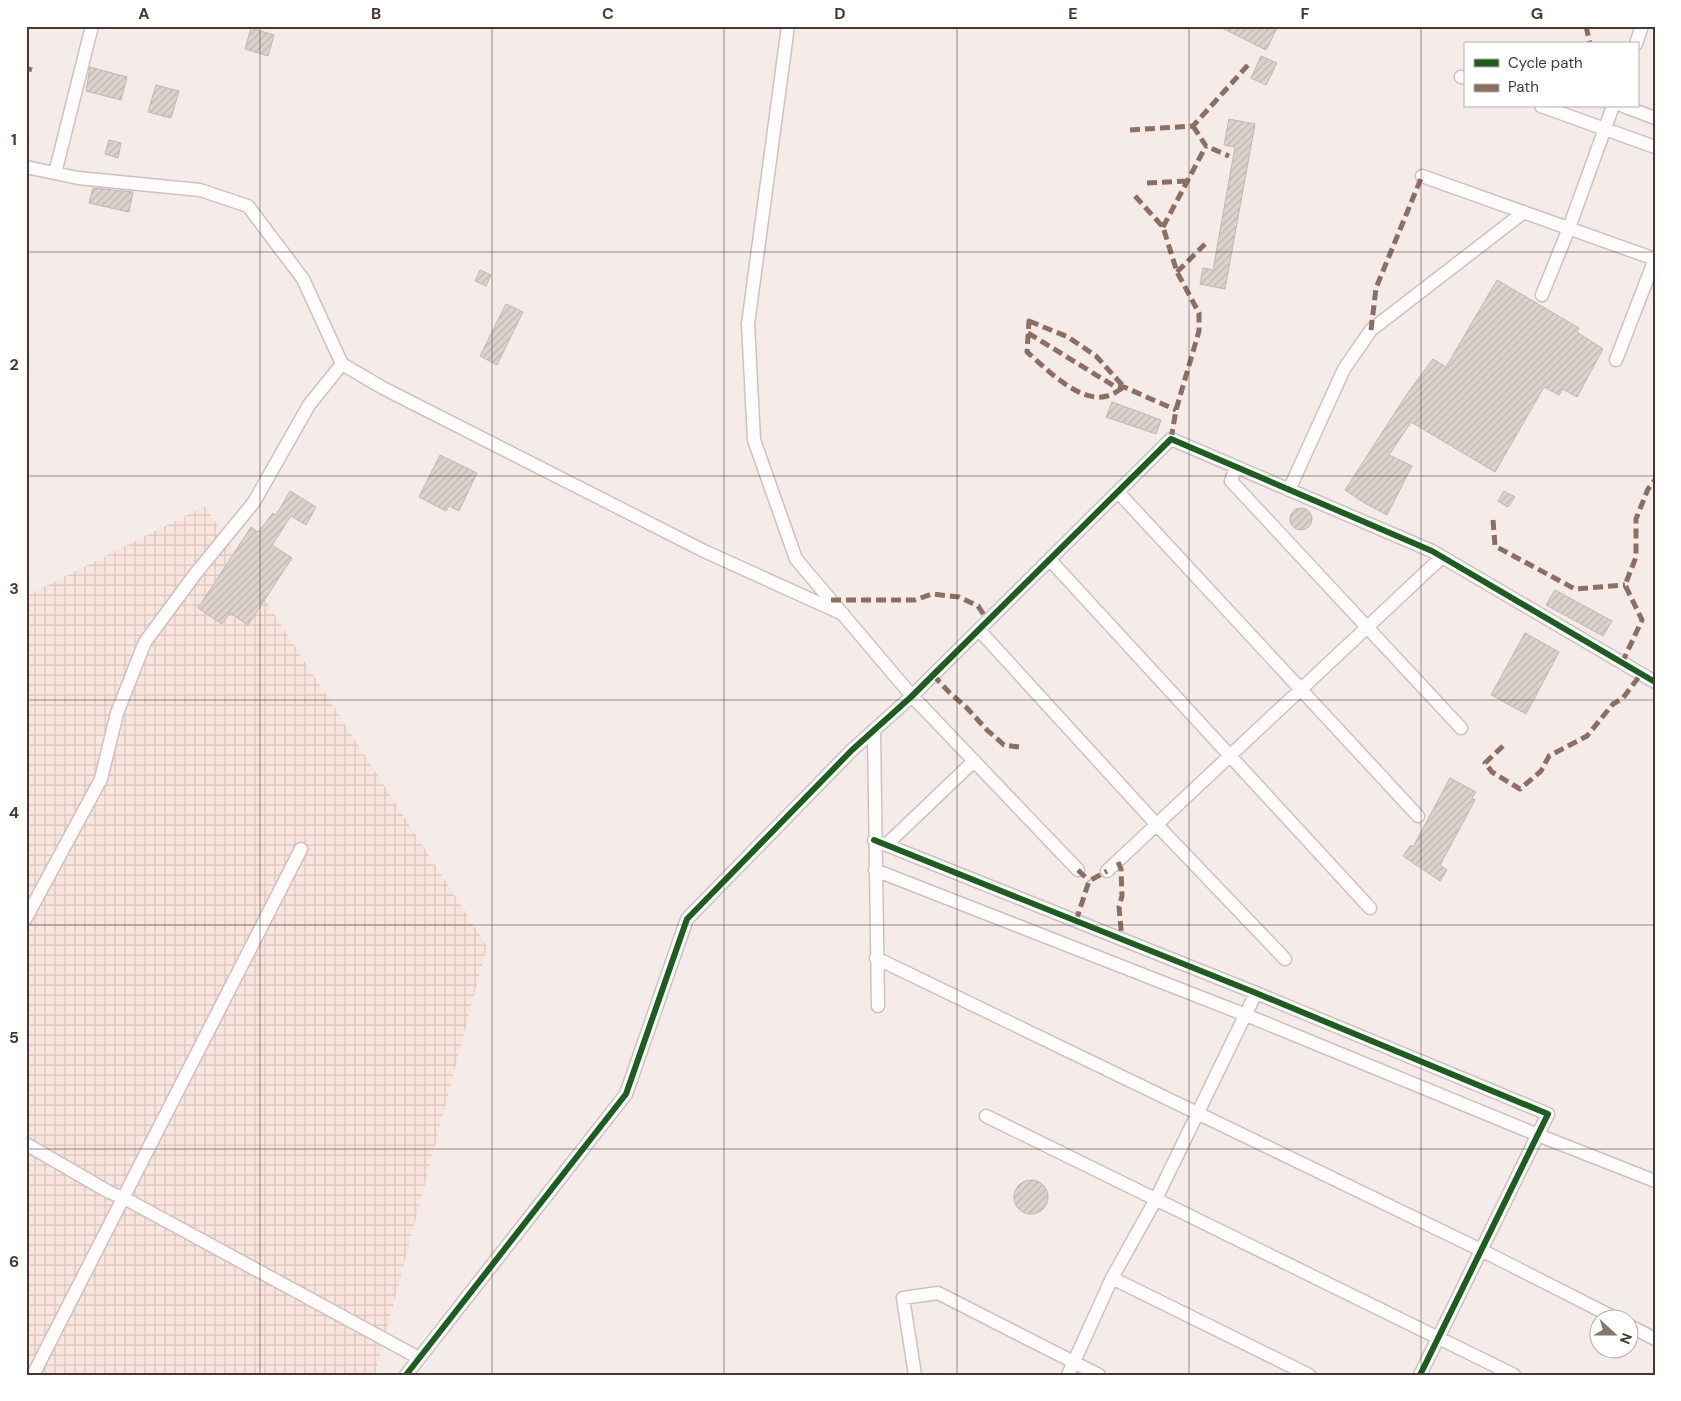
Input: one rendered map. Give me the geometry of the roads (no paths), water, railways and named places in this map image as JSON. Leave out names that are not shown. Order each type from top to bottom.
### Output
[{"type":"street","points":[[55,173],[92,26]]},
{"type":"street","points":[[788,26],[748,324],[754,440],[796,559],[912,696],[1078,870]]},
{"type":"street","points":[[1637,42],[1642,26]]},
{"type":"street","points":[[1546,108],[1655,147]]},
{"type":"street","points":[[1542,295],[1570,228],[1612,108]]},
{"type":"street","points":[[1628,108],[1655,118]]},
{"type":"street","points":[[26,167],[78,178],[200,190],[248,206],[303,279],[342,364],[383,388],[704,551],[843,614]]},
{"type":"street","points":[[1422,176],[1655,259],[1616,360]]},
{"type":"street","points":[[1289,490],[1344,369],[1371,330],[1524,212]]},
{"type":"street","points":[[26,918],[102,779],[116,713],[145,642],[196,573],[254,502],[309,405],[342,364]]},
{"type":"street","points":[[406,1375],[626,1094],[687,918],[852,750],[912,696],[1171,440],[1432,551],[1655,682]]},
{"type":"street","points":[[1236,467],[1231,481],[1461,728]]},
{"type":"street","points":[[1118,492],[1418,816]]},
{"type":"street","points":[[1107,871],[1442,557]]},
{"type":"street","points":[[1050,560],[1370,908]]},
{"type":"street","points":[[979,630],[1157,825],[1285,959]]},
{"type":"street","points":[[874,731],[880,842],[875,870],[878,1006]]},
{"type":"street","points":[[880,842],[974,761]]},
{"type":"street","points":[[880,842],[1256,993],[1548,1114],[1420,1375]]},
{"type":"street","points":[[33,1375],[301,849]]},
{"type":"street","points":[[875,870],[1246,1016],[1655,1181]]},
{"type":"street","points":[[876,958],[1481,1250],[1596,1308]]},
{"type":"street","points":[[1068,1375],[1112,1278],[1156,1199],[1256,993]]},
{"type":"street","points":[[986,1116],[1514,1375]]},
{"type":"street","points":[[26,1144],[109,1192],[124,1198],[419,1358]]},
{"type":"street","points":[[1112,1278],[1309,1375]]},
{"type":"street","points":[[915,1375],[903,1298],[938,1293],[1099,1375]]},
{"type":"street","points":[[1638,1330],[1655,1339]]}]
